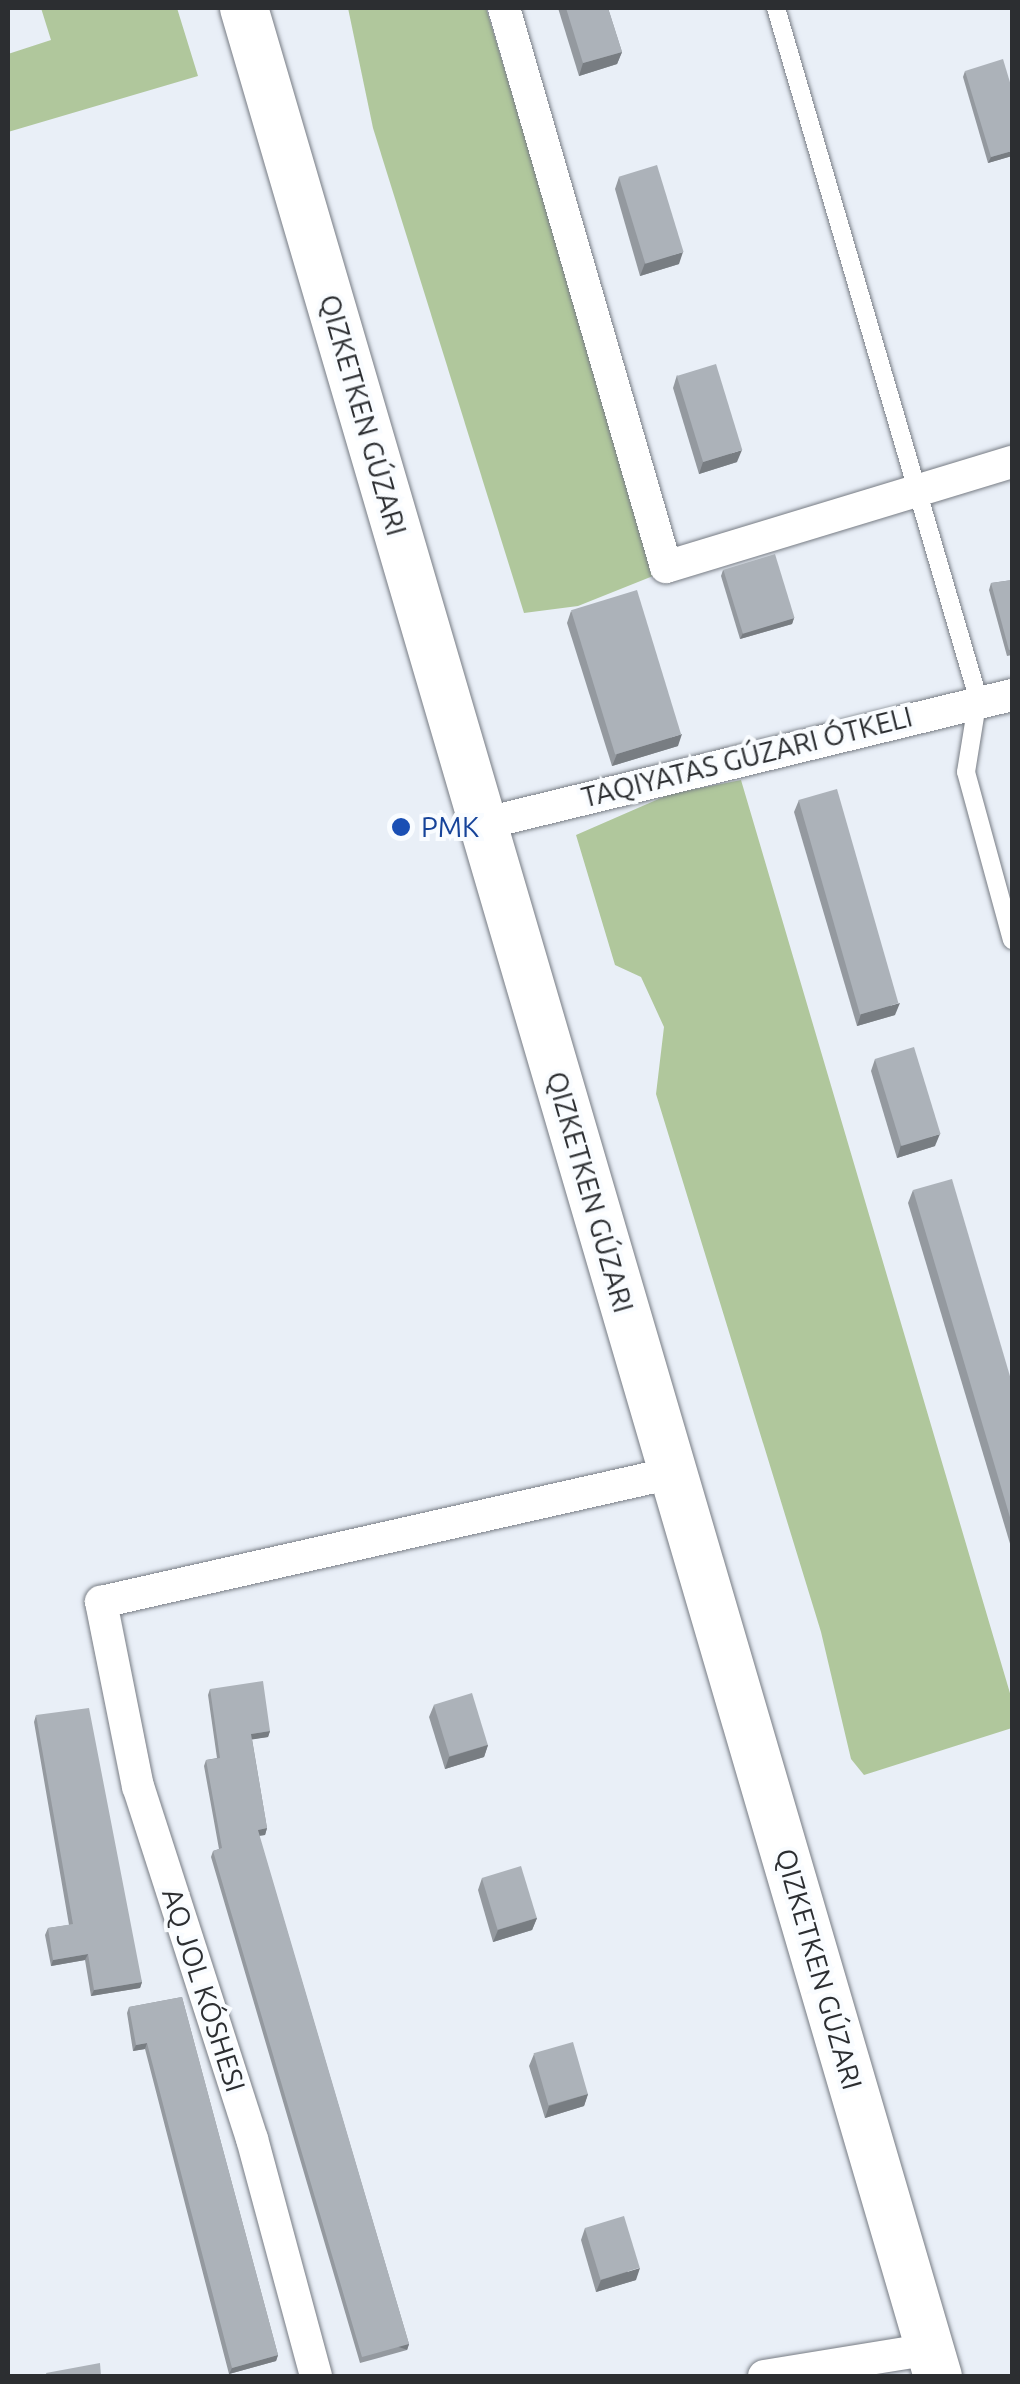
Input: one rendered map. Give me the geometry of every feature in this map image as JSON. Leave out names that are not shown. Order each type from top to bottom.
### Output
[{"type":"street","points":[[244,8],[934,2362],[764,2376]]},
{"type":"street","points":[[504,8],[666,567],[919,494],[1012,462]]},
{"type":"street","points":[[482,824],[978,698],[1012,694]]},
{"type":"street","name":"AQ JOL KÓSHESI","points":[[316,2376],[252,2139],[138,1786],[101,1602],[672,1474]]},
{"type":"lane","points":[[776,8],[978,698],[966,772],[1012,940]]},
{"type":"green space","points":[[41,8],[177,8],[198,76],[8,132],[8,54],[51,40]]},
{"type":"green space","points":[[348,8],[486,8],[658,574],[578,606],[524,613],[373,128]]},
{"type":"green space","points":[[741,780],[1012,1700],[1012,1728],[864,1775],[851,1759],[821,1632],[656,1094],[664,1027],[641,977],[615,965],[576,835],[670,794]]},
{"type":"building","points":[[566,8],[608,8],[622,52],[583,63]]},
{"type":"building","points":[[1003,59],[1012,89],[1012,151],[991,157],[965,71]]},
{"type":"building","points":[[657,165],[684,252],[645,264],[619,177]]},
{"type":"building","points":[[716,364],[742,450],[703,462],[677,376]]},
{"type":"building","points":[[775,554],[795,618],[743,634],[723,570]]},
{"type":"building","points":[[1012,580],[1012,649],[1009,650],[991,583]]},
{"type":"building","points":[[637,590],[681,734],[615,755],[571,610]]},
{"type":"building","points":[[837,789],[898,1003],[860,1014],[799,800]]},
{"type":"building","points":[[914,1047],[941,1134],[901,1146],[875,1059]]},
{"type":"building","points":[[952,1179],[1012,1383],[1012,1524],[913,1190]]},
{"type":"building","points":[[263,1681],[270,1731],[251,1734],[267,1828],[258,1830],[409,2344],[362,2357],[213,1851],[222,1848],[206,1760],[220,1758],[210,1689]]},
{"type":"building","points":[[472,1693],[488,1745],[450,1756],[434,1705]]},
{"type":"building","points":[[89,1708],[142,1982],[94,1990],[88,1954],[53,1960],[48,1928],[73,1924],[36,1715]]},
{"type":"building","points":[[521,1866],[537,1918],[498,1930],[482,1878]]},
{"type":"building","points":[[182,1997],[278,2355],[232,2368],[147,2043],[136,2045],[129,2007]]},
{"type":"building","points":[[573,2042],[588,2094],[548,2105],[534,2053]]},
{"type":"building","points":[[624,2216],[640,2268],[601,2280],[585,2228]]},
{"type":"building","points":[[100,2363],[101,2376],[46,2373]]},
{"type":"place","name":"PMK","points":[[401,827]]}]
